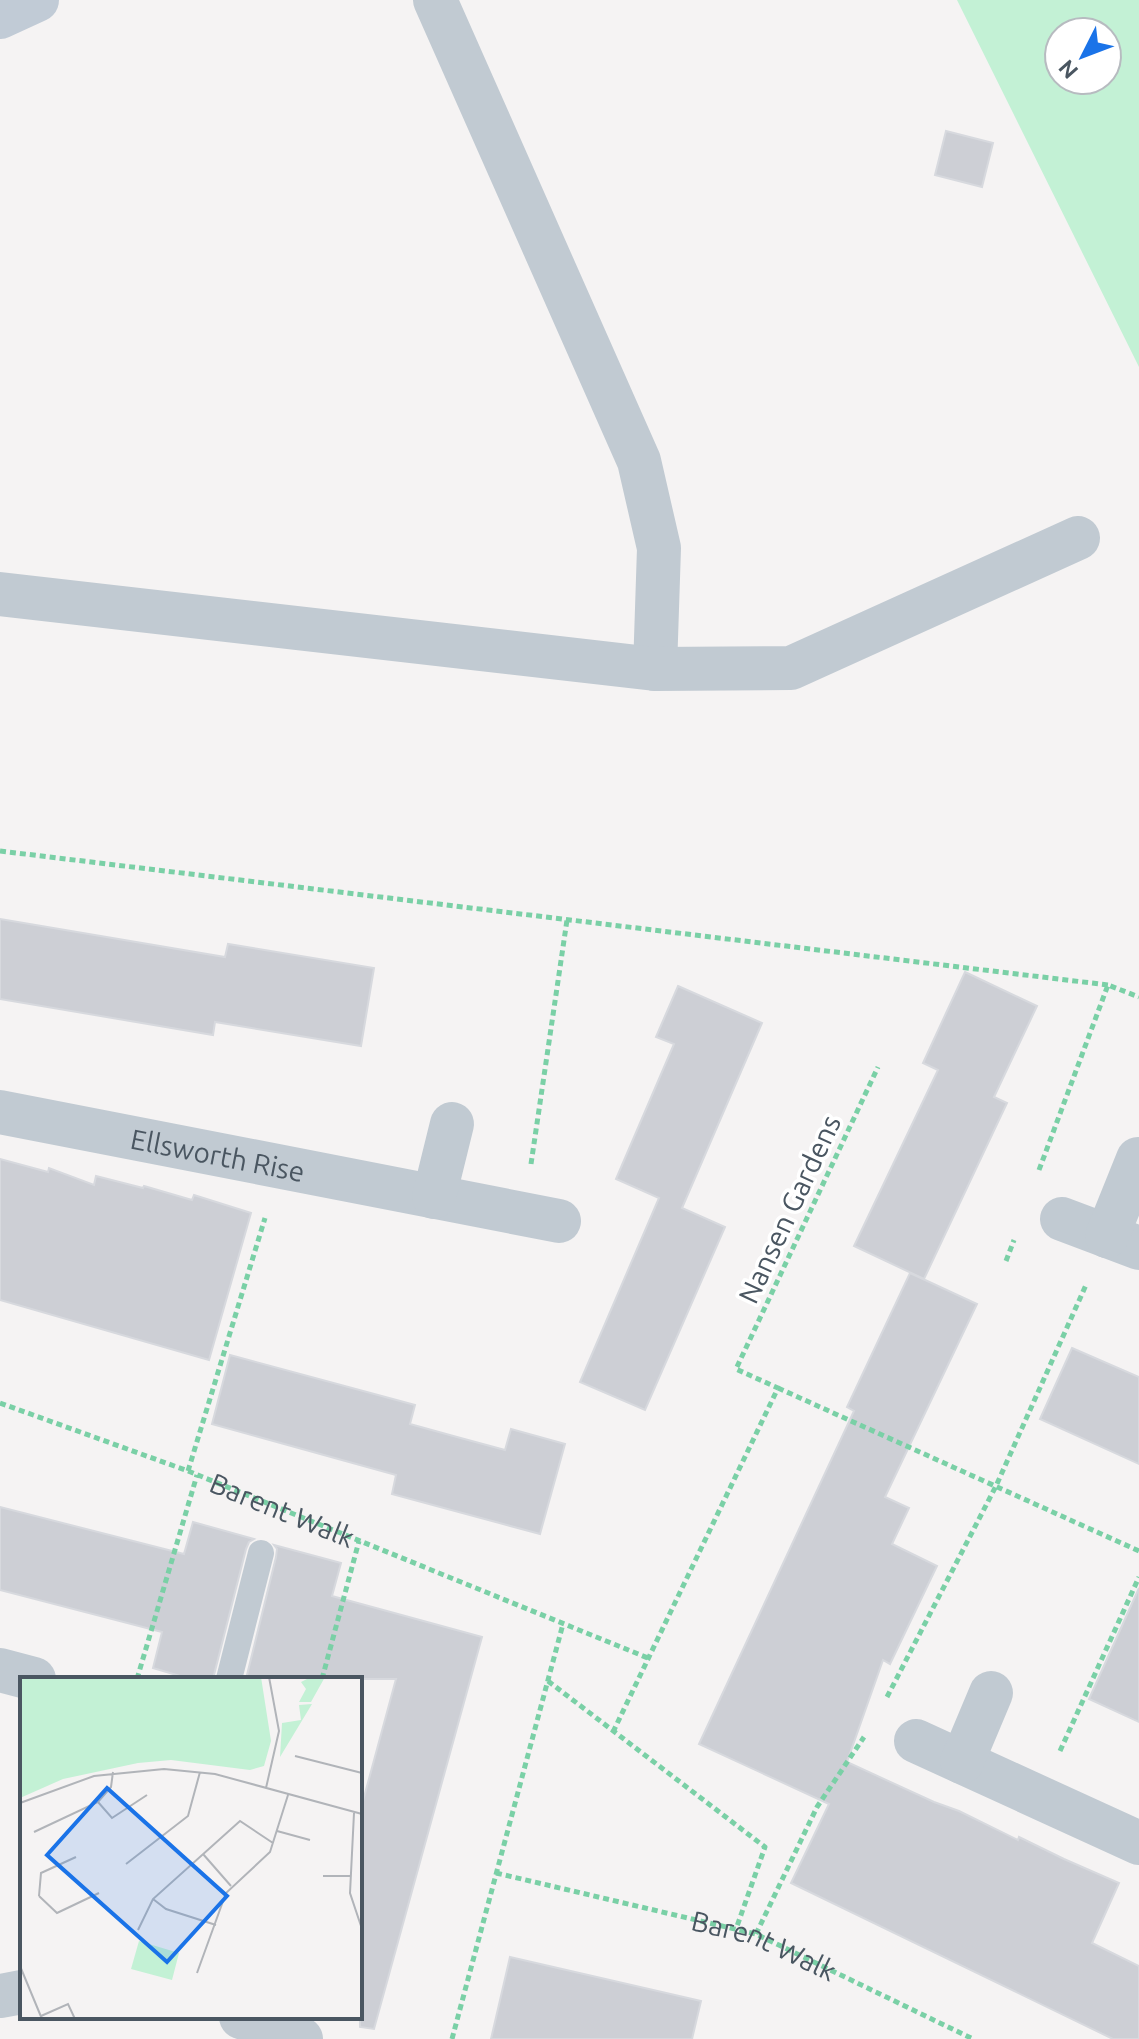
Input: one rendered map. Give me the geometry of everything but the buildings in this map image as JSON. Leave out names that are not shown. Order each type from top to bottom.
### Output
[{"type":"street","points":[[0,17],[37,0]]},
{"type":"street","points":[[435,0],[639,461],[659,548],[655,669]]},
{"type":"street","points":[[0,594],[655,669],[791,668],[1078,538]]},
{"type":"street","name":"Ellsworth Rise","points":[[0,1112],[541,1218]]},
{"type":"street","points":[[434,1197],[452,1124]]},
{"type":"street","points":[[1062,1219],[1123,1242],[1138,1159]]},
{"type":"street","points":[[0,1670],[26,1677]]},
{"type":"street","points":[[962,1762],[991,1693]]},
{"type":"street","points":[[916,1741],[1139,1843]]},
{"type":"street","points":[[0,1996],[20,1992]]},
{"type":"street","points":[[246,2019],[301,2039]]},
{"type":"lane","points":[[230,1677],[261,1553]]},
{"type":"path","points":[[0,851],[1108,985],[1139,997]]},
{"type":"path","points":[[541,1218],[567,920]]},
{"type":"path","points":[[1037,1176],[1108,985]]},
{"type":"path","name":"Nansen Gardens","points":[[778,1388],[736,1369],[878,1067]]},
{"type":"path","points":[[188,1471],[263,1224]]},
{"type":"path","points":[[1006,1261],[1016,1233]]},
{"type":"path","points":[[881,1708],[996,1486],[1077,1304]]},
{"type":"path","points":[[613,1732],[778,1388],[1139,1551]]},
{"type":"path","name":"Barent Walk","points":[[0,1403],[188,1471],[648,1658]]},
{"type":"path","points":[[138,1677],[197,1475]]},
{"type":"path","points":[[323,1677],[359,1541]]},
{"type":"path","points":[[1039,1797],[1139,1577]]},
{"type":"path","points":[[452,2039],[563,1624]]},
{"type":"path","points":[[548,1681],[765,1847],[736,1929]]},
{"type":"path","points":[[756,1934],[817,1807],[866,1734]]},
{"type":"path","name":"Barent Walk","points":[[496,1873],[756,1934],[973,2039]]},
{"type":"green space","points":[[957,0],[1139,0],[1139,367]]}]
